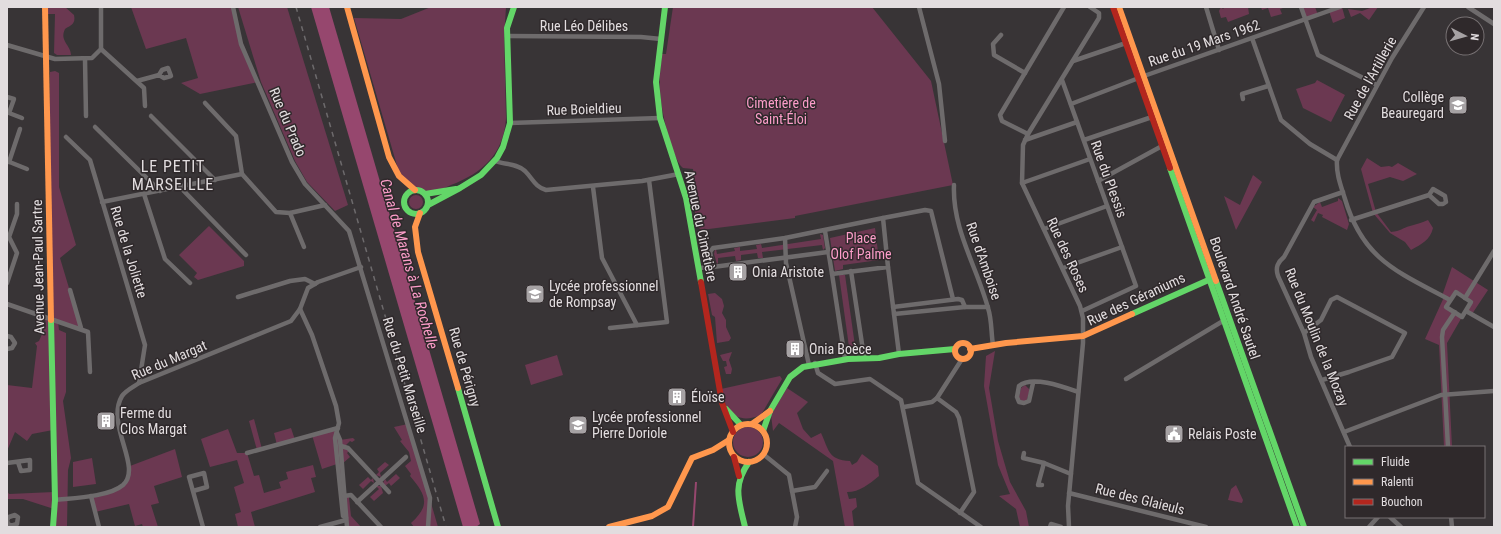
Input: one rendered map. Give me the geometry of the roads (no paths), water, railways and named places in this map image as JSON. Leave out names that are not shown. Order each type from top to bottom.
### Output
[{"type":"street","name":"Avenue Jean-Paul Sartre","points":[[45,7],[54,500],[53,527]]},
{"type":"street","points":[[7,45],[46,58],[92,58],[101,49],[101,7]]},
{"type":"street","name":"Rue du Prado","points":[[233,7],[241,44],[292,162],[305,184],[349,231]]},
{"type":"street","points":[[347,7],[389,157],[399,176],[415,190],[425,194],[457,189]]},
{"type":"street","points":[[415,190],[407,194],[405,206],[411,212],[420,213],[428,205],[478,178],[495,161],[507,139],[510,123],[507,36],[508,20],[514,7]]},
{"type":"street","name":"Avenue du Cimetière","points":[[665,7],[656,82],[660,118],[686,198],[722,403],[732,432]]},
{"type":"street","points":[[920,7],[938,84],[945,141]]},
{"type":"street","points":[[1028,134],[1002,121],[1000,115],[1064,7]]},
{"type":"street","points":[[1090,7],[1100,15],[1025,140],[1022,183],[1090,159]]},
{"type":"street","name":"Boulevard André Sautel","points":[[1113,7],[1141,78],[1212,278],[1223,321],[1297,527]]},
{"type":"street","name":"Boulevard André Sautel","points":[[1119,7],[1162,146],[1304,527]]},
{"type":"street","points":[[1206,7],[1220,50]]},
{"type":"street","points":[[1301,7],[1318,55],[1377,85]]},
{"type":"street","name":"Rue du 19 Mars 1962","points":[[1071,104],[1340,7]]},
{"type":"street","name":"Rue de l'Artillerie","points":[[1337,160],[1377,85],[1424,7]]},
{"type":"street","points":[[1469,7],[1494,24]]},
{"type":"street","points":[[1001,35],[993,44],[994,55],[1025,73]]},
{"type":"street","name":"Rue Léo Délibes","points":[[507,36],[641,37],[661,39]]},
{"type":"street","points":[[1252,38],[1282,122],[1310,144],[1337,160],[1337,170],[1351,220],[1366,244],[1384,263],[1450,300]]},
{"type":"street","points":[[1073,61],[1126,43]]},
{"type":"street","points":[[101,49],[144,88],[145,106]]},
{"type":"street","points":[[85,59],[86,116]]},
{"type":"street","points":[[137,81],[159,75]]},
{"type":"street","name":"Rue du Plessis","points":[[1062,80],[1136,286],[1082,311]]},
{"type":"street","points":[[1243,98],[1242,94],[1268,86]]},
{"type":"street","points":[[7,97],[14,100],[9,113],[22,118]]},
{"type":"street","points":[[205,103],[236,136],[242,174],[276,212],[290,213],[325,205]]},
{"type":"street","points":[[151,116],[215,180]]},
{"type":"street","points":[[1084,140],[1152,117]]},
{"type":"street","name":"Rue Boieldieu","points":[[510,123],[660,118]]},
{"type":"street","points":[[1025,140],[1077,122]]},
{"type":"street","points":[[95,127],[160,191]]},
{"type":"street","points":[[20,128],[8,161],[27,168]]},
{"type":"street","name":"Rue de la Joliette","points":[[66,137],[88,158],[145,345],[139,383]]},
{"type":"street","points":[[1098,181],[1162,146]]},
{"type":"street","points":[[495,161],[518,167],[525,171],[539,188],[546,190],[593,187],[649,180],[679,174]]},
{"type":"street","points":[[102,202],[242,174]]},
{"type":"street","points":[[610,328],[666,322],[649,180]]},
{"type":"street","name":"Rue des Roses","points":[[1022,183],[1082,311],[1083,336],[1069,493],[1069,527]]},
{"type":"street","name":"Rue d'Amboise","points":[[954,185],[953,195],[961,235],[988,307],[993,345]]},
{"type":"street","points":[[180,187],[246,255]]},
{"type":"street","points":[[593,187],[602,258],[637,325]]},
{"type":"street","name":"Rue du Moulin de la Mozay","points":[[1343,192],[1314,202],[1284,257],[1277,266],[1278,276],[1304,333],[1308,350],[1350,446]]},
{"type":"street","points":[[144,194],[165,258],[190,283]]},
{"type":"street","points":[[425,194],[428,205]]},
{"type":"street","points":[[1351,220],[1429,195]]},
{"type":"street","points":[[7,283],[17,253],[8,237],[17,214],[17,204]]},
{"type":"street","points":[[1044,228],[1107,206]]},
{"type":"street","points":[[712,267],[710,252],[713,248],[825,231],[925,210],[932,211],[953,299]]},
{"type":"street","points":[[290,213],[304,247]]},
{"type":"street","name":"Rue de Périgny","points":[[420,213],[415,227],[418,252],[498,527]]},
{"type":"street","points":[[883,218],[899,354]]},
{"type":"street","name":"Rue du Petit Marseille","points":[[349,231],[430,498],[428,527]]},
{"type":"street","points":[[825,231],[845,359]]},
{"type":"street","points":[[785,238],[787,257],[786,263],[812,364],[818,373],[834,384],[870,378],[901,400],[904,408],[918,483],[981,527]]},
{"type":"street","points":[[1063,268],[1122,247]]},
{"type":"street","points":[[1465,298],[1494,250]]},
{"type":"street","points":[[698,268],[828,252]]},
{"type":"street","points":[[238,297],[290,281],[305,279],[315,284],[361,267]]},
{"type":"street","points":[[832,274],[888,267]]},
{"type":"street","points":[[851,272],[864,357]]},
{"type":"street","name":"Rue des Géraniums","points":[[970,349],[993,345],[1083,336],[1212,278]]},
{"type":"street","name":"Rue du Margat","points":[[54,500],[91,496],[110,492],[123,485],[127,479],[130,466],[116,420],[117,407],[123,395],[139,383],[291,321],[300,309],[308,288],[315,284]]},
{"type":"street","points":[[70,290],[81,328]]},
{"type":"street","points":[[1456,292],[1465,298],[1471,302],[1462,317],[1446,307],[1456,292]]},
{"type":"street","points":[[1304,333],[1321,320],[1331,300],[1337,297],[1405,333],[1392,357],[1322,380]]},
{"type":"street","points":[[894,307],[953,299],[962,300],[965,307]]},
{"type":"street","points":[[7,305],[85,329],[90,334],[90,372]]},
{"type":"street","points":[[894,314],[965,307],[988,307]]},
{"type":"street","points":[[300,309],[312,335],[336,406],[341,446],[343,496]]},
{"type":"street","points":[[1466,310],[1494,327]]},
{"type":"street","points":[[1448,446],[1442,336],[1443,330],[1455,312]]},
{"type":"street","points":[[1126,379],[1223,321]]},
{"type":"street","points":[[7,336],[11,337],[15,343],[12,348],[7,349]]},
{"type":"street","points":[[739,476],[749,462],[759,458],[763,454],[767,443],[763,431],[770,411],[790,377],[798,370],[812,364],[845,359],[864,357],[879,358],[899,354],[955,349],[962,343],[967,345],[970,349],[968,356],[962,359],[937,398],[932,402],[904,408]]},
{"type":"street","points":[[955,349],[956,354],[962,359]]},
{"type":"street","points":[[1033,383],[1029,401],[1024,404],[1019,402],[1017,397],[1019,386],[1024,384],[1033,383],[1056,385],[1078,392]]},
{"type":"street","points":[[1344,432],[1445,394],[1494,391]]},
{"type":"street","points":[[937,398],[958,414],[974,492],[960,513]]},
{"type":"street","name":"Avenue du Cimetière","points":[[722,403],[729,413],[741,425]]},
{"type":"street","points":[[745,527],[738,490],[739,476],[729,440],[732,432],[741,425],[752,424],[770,411]]},
{"type":"street","points":[[752,424],[763,431]]},
{"type":"street","points":[[247,453],[338,431]]},
{"type":"street","points":[[338,431],[335,438],[343,496],[348,515],[346,519],[347,527]]},
{"type":"street","points":[[609,527],[652,516],[668,508],[688,463],[692,458],[713,450],[729,440]]},
{"type":"street","points":[[341,446],[348,448],[389,492]]},
{"type":"street","points":[[713,450],[732,453],[738,459],[749,462]]},
{"type":"street","points":[[1024,453],[1022,458],[1044,463],[1071,474]]},
{"type":"street","points":[[763,454],[789,475],[797,517],[795,527]]},
{"type":"street","points":[[357,502],[406,457]]},
{"type":"street","points":[[7,464],[18,462]]},
{"type":"street","points":[[1042,486],[1038,485],[1044,463]]},
{"type":"street","points":[[792,491],[815,487],[827,471]]},
{"type":"street","points":[[193,491],[208,487],[204,473],[189,477],[203,527]]},
{"type":"street","name":"Rue des Glaieuls","points":[[1069,493],[1206,527]]},
{"type":"street","points":[[343,496],[350,495],[381,527]]},
{"type":"street","points":[[91,496],[99,527]]},
{"type":"street","points":[[1369,527],[1377,518]]},
{"type":"street","points":[[1391,518],[1401,527]]},
{"type":"street","points":[[320,527],[346,519]]},
{"type":"street","points":[[1050,527],[1051,524],[1061,527]]},
{"type":"railway","points":[[296,7],[446,527]]},
{"type":"place","name":"Collège Beauregard","points":[[1458,105]]},
{"type":"place","name":"Onia Aristote","points":[[738,272]]},
{"type":"place","name":"Lycée professionnel de Rompsay","points":[[535,294]]},
{"type":"place","name":"Onia Boèce","points":[[795,349]]},
{"type":"place","name":"Éloïse","points":[[677,397]]},
{"type":"place","name":"Ferme du Clos Margat","points":[[106,421]]},
{"type":"place","name":"Lycée professionnel Pierre Doriole","points":[[578,425]]},
{"type":"place","name":"Relais Poste","points":[[1174,434]]},
{"type":"district","name":"LE PETIT MARSEILLE","points":[[173,175]]},
{"type":"park label","name":"Cimetière de Saint-Éloi","points":[[781,112]]},
{"type":"park label","name":"Place Olof Palme","points":[[861,246]]},
{"type":"water label","name":"Canal de Marans à La Rochelle","points":[[409,264]]}]
